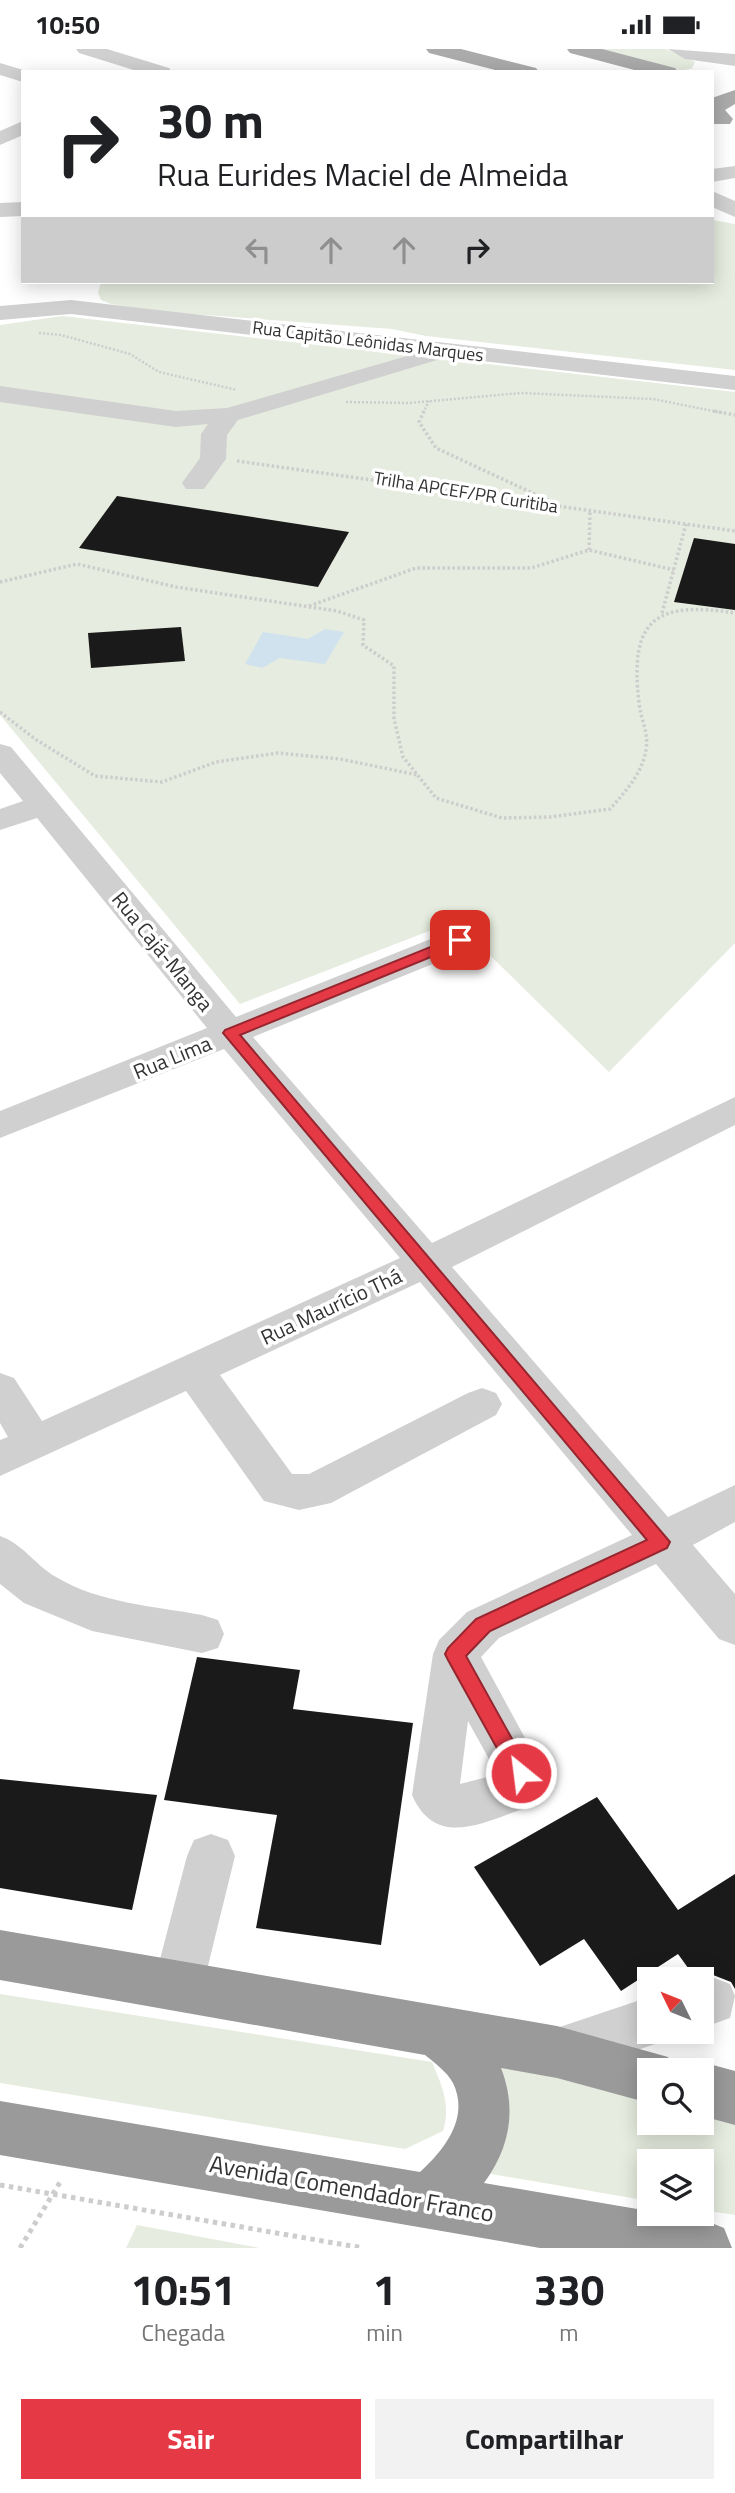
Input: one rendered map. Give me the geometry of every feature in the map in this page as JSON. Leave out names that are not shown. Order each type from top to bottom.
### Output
[{"type":"highway","points":[[0,1955],[557,2052],[637,2073]]},
{"type":"highway","points":[[429,2201],[471,2159],[483,2128],[483,2095],[471,2064],[438,2031]]},
{"type":"highway","points":[[714,2092],[735,2098]]},
{"type":"highway","name":"Avenida Comendador Franco","points":[[0,2128],[704,2248]]},
{"type":"main road","points":[[436,49],[521,70]]},
{"type":"main road","points":[[578,49],[660,70]]},
{"type":"main road","points":[[714,75],[735,87]]},
{"type":"main road","points":[[723,120],[714,112],[716,104],[735,96]]},
{"type":"street","points":[[86,49],[149,70]]},
{"type":"street","points":[[696,65],[730,58]]},
{"type":"street","points":[[0,69],[21,75]]},
{"type":"street","points":[[0,114],[21,123]]},
{"type":"street","points":[[0,139],[21,125]]},
{"type":"street","points":[[714,199],[735,209]]},
{"type":"street","points":[[0,210],[21,209]]},
{"type":"street","points":[[71,307],[86,286]]},
{"type":"street","name":"Rua Capitão Leônidas Marques","points":[[0,313],[71,307],[735,383]]},
{"type":"street","points":[[364,371],[390,344]]},
{"type":"street","points":[[0,394],[176,419],[229,415],[364,371],[450,350]]},
{"type":"street","points":[[195,483],[213,459],[214,434],[229,415]]},
{"type":"street","name":"Rua Cajá-Manga","points":[[0,753],[230,1033],[660,1542],[735,1626]]},
{"type":"street","points":[[0,820],[44,805]]},
{"type":"street","name":"Rua Lima","points":[[0,1125],[460,940]]},
{"type":"street","name":"Rua Maurício Thá","points":[[17,1451],[426,1263],[735,1111]]},
{"type":"street","points":[[194,1370],[279,1489],[299,1493],[316,1491],[482,1404]]},
{"type":"street","points":[[0,1389],[17,1451]]},
{"type":"street","points":[[455,1654],[483,1625],[660,1542],[735,1501]]},
{"type":"street","points":[[0,1554],[11,1571],[62,1602],[120,1618],[202,1633]]},
{"type":"street","points":[[178,1986],[211,1856]]},
{"type":"street","points":[[557,2052],[637,2026]]},
{"type":"path","points":[[36,333],[61,335],[130,354],[159,372],[199,383],[285,398],[370,404],[521,393],[580,395],[653,399],[735,415]]},
{"type":"path","name":"Trilha APCEF/PR Curitiba","points":[[429,401],[419,422],[436,449],[472,468],[567,508]]},
{"type":"path","name":"Trilha APCEF/PR Curitiba","points":[[213,459],[316,470],[567,508]]},
{"type":"path","points":[[567,508],[735,531]]},
{"type":"path","points":[[589,550],[590,511]]},
{"type":"path","points":[[662,614],[686,524]]},
{"type":"path","points":[[308,606],[416,568],[531,568],[589,550],[674,570]]},
{"type":"path","points":[[0,582],[77,564],[176,587],[308,606],[364,620],[363,645],[394,666],[394,719],[403,757],[436,798],[502,818],[550,817],[610,809],[640,772],[647,739],[639,705],[637,666],[645,628],[662,614],[691,607],[735,613]]},
{"type":"path","points":[[0,712],[35,739],[95,776],[162,782],[216,762],[278,753],[340,759],[418,776]]},
{"type":"path","points":[[20,2248],[84,2142]]},
{"type":"path","points":[[0,2185],[363,2248]]},
{"type":"shaded area","points":[[596,49],[666,49],[695,62],[692,68],[678,70]]},
{"type":"shaded area","points":[[714,220],[735,224],[735,370],[426,336],[392,329],[164,312],[111,304],[101,300],[98,293],[100,284],[714,284]]},
{"type":"shaded area","points":[[62,316],[735,392],[735,943],[609,1072],[455,921],[240,1004],[0,715],[0,325]]},
{"type":"shaded area","points":[[0,1994],[432,2062],[446,2104],[443,2131],[405,2149],[0,2083]]},
{"type":"shaded area","points":[[447,2036],[637,2090],[637,2135],[714,2135],[714,2112],[735,2118],[735,2215],[714,2212],[714,2149],[637,2149],[637,2199],[480,2172]]},
{"type":"shaded area","points":[[137,2225],[260,2248],[126,2248]]},
{"type":"water","points":[[325,629],[344,632],[325,664],[280,658],[262,668],[245,664],[263,632],[308,639]]},
{"type":"building","points":[[117,496],[349,532],[318,587],[79,548]]},
{"type":"building","points":[[694,538],[735,544],[735,610],[674,602]]},
{"type":"building","points":[[181,627],[185,661],[91,668],[88,633]]},
{"type":"building","points":[[197,1657],[300,1670],[293,1709],[413,1723],[381,1945],[256,1928],[277,1815],[164,1800]]},
{"type":"building","points":[[0,1779],[157,1795],[132,1910],[0,1888]]},
{"type":"building","points":[[597,1797],[678,1910],[735,1874],[735,1989],[731,1982],[714,1975],[714,1967],[687,1967],[678,1954],[658,1967],[637,1967],[637,1981],[621,1991],[584,1939],[540,1966],[474,1867]]},
{"type":"route","points":[[460,940],[230,1033],[660,1542],[483,1625],[455,1654],[521,1773]]}]
